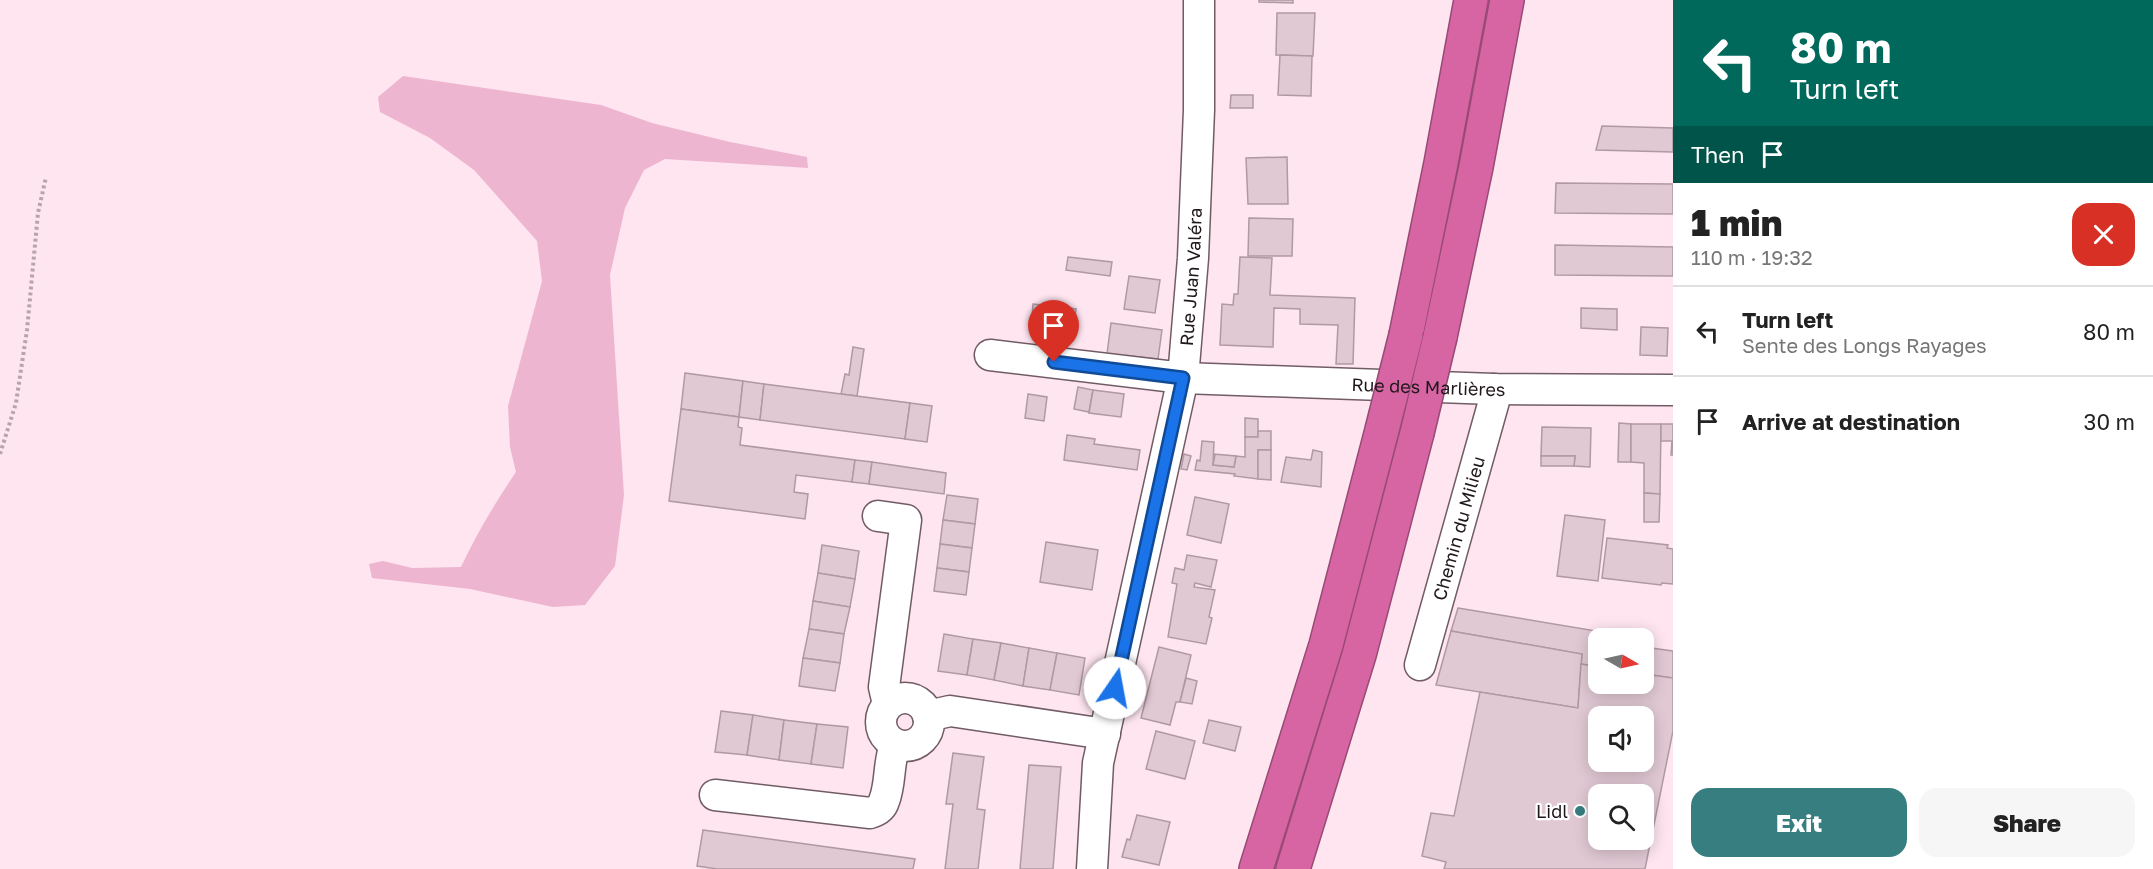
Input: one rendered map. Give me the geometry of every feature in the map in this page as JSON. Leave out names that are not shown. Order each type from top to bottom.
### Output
[{"type":"highway","points":[[1256,869],[1326,645],[1406,335],[1471,0]]},
{"type":"highway","points":[[1293,869],[1359,655],[1417,433],[1476,167],[1507,0]]},
{"type":"street","name":"Rue Juan Valéra","points":[[1092,869],[1098,764],[1183,378],[1193,258],[1199,110],[1199,0]]},
{"type":"street","name":"Rue des Marlières","points":[[990,355],[1183,378],[1494,389],[1673,390]]},
{"type":"street","name":"Chemin du Milieu","points":[[1420,665],[1494,401],[1494,389]]},
{"type":"street","points":[[878,516],[906,520],[884,687],[888,704]]},
{"type":"street","points":[[903,698],[919,702],[928,716],[927,731],[918,743],[903,747],[888,740],[881,727],[880,718],[888,704],[903,698]]},
{"type":"street","points":[[928,716],[950,711],[1105,734]]},
{"type":"street","points":[[715,795],[870,813],[879,810],[884,802],[891,756],[895,745]]},
{"type":"path","points":[[0,454],[16,403],[27,330],[38,213],[46,177]]},
{"type":"shaded area","points":[[403,76],[601,105],[652,123],[730,142],[807,157],[808,168],[665,159],[644,170],[625,208],[610,275],[624,495],[615,566],[585,605],[553,607],[470,589],[372,578],[369,564],[383,561],[412,568],[461,567],[473,542],[516,472],[510,447],[508,406],[542,281],[537,241],[474,170],[430,138],[380,112],[378,97]]},
{"type":"building","points":[[1259,0],[1293,0],[1293,3],[1259,2]]},
{"type":"building","points":[[1277,13],[1315,13],[1313,56],[1276,55]]},
{"type":"building","points":[[1280,55],[1312,56],[1311,96],[1278,95]]},
{"type":"building","points":[[1231,95],[1253,95],[1253,108],[1230,108]]},
{"type":"building","points":[[1602,126],[1673,128],[1673,152],[1596,150]]},
{"type":"building","points":[[1287,157],[1288,204],[1248,204],[1246,158]]},
{"type":"building","points":[[1556,183],[1673,184],[1673,214],[1555,213]]},
{"type":"building","points":[[1249,218],[1293,219],[1292,256],[1248,256]]},
{"type":"building","points":[[1555,245],[1673,247],[1673,276],[1555,275]]},
{"type":"building","points":[[1068,257],[1112,262],[1110,276],[1066,270]]},
{"type":"building","points":[[1240,257],[1272,258],[1270,295],[1355,298],[1353,364],[1336,364],[1338,325],[1300,324],[1300,309],[1274,308],[1273,347],[1220,345],[1222,304],[1233,305],[1234,294],[1238,294]]},
{"type":"building","points":[[1129,276],[1160,280],[1155,313],[1124,309]]},
{"type":"building","points":[[1033,304],[1076,309],[1074,323],[1032,318]]},
{"type":"building","points":[[1581,308],[1617,309],[1617,330],[1581,328]]},
{"type":"building","points":[[1111,323],[1162,330],[1158,359],[1130,356],[1129,367],[1081,361],[1083,351],[1107,354]]},
{"type":"building","points":[[1641,327],[1668,328],[1667,356],[1640,355]]},
{"type":"building","points":[[853,347],[864,349],[857,396],[841,394],[845,374],[849,375]]},
{"type":"building","points":[[685,373],[743,381],[739,417],[681,409]]},
{"type":"building","points":[[743,381],[764,384],[760,420],[739,417]]},
{"type":"building","points":[[764,384],[910,403],[905,439],[760,420]]},
{"type":"building","points":[[1078,387],[1093,390],[1089,412],[1074,409]]},
{"type":"building","points":[[1093,390],[1124,394],[1121,417],[1089,413]]},
{"type":"building","points":[[1028,394],[1047,397],[1044,421],[1025,418]]},
{"type":"building","points":[[910,403],[932,406],[927,442],[905,439]]},
{"type":"building","points":[[681,409],[739,417],[738,427],[742,428],[740,445],[855,460],[852,482],[796,475],[794,492],[808,494],[805,519],[669,501]]},
{"type":"building","points":[[1245,418],[1258,419],[1258,437],[1245,437]]},
{"type":"building","points":[[1619,423],[1631,424],[1631,462],[1618,462]]},
{"type":"building","points":[[1631,424],[1661,424],[1660,494],[1644,493],[1644,463],[1631,462]]},
{"type":"building","points":[[1661,424],[1673,424],[1673,455],[1671,455],[1672,441],[1661,441]]},
{"type":"building","points":[[1542,427],[1591,428],[1590,467],[1574,466],[1575,456],[1541,456]]},
{"type":"building","points":[[1258,431],[1271,431],[1271,450],[1258,450],[1258,479],[1195,470],[1197,460],[1200,461],[1202,441],[1214,442],[1213,465],[1234,467],[1236,456],[1245,457],[1245,437],[1258,437]]},
{"type":"building","points":[[1067,435],[1095,439],[1094,444],[1140,450],[1137,470],[1064,460]]},
{"type":"building","points":[[1258,450],[1271,450],[1271,480],[1258,479]]},
{"type":"building","points":[[1313,450],[1322,452],[1321,487],[1281,482],[1286,457],[1311,460]]},
{"type":"building","points":[[1184,454],[1191,456],[1187,470],[1181,469]]},
{"type":"building","points":[[1213,454],[1236,456],[1234,467],[1213,465],[1215,455]]},
{"type":"building","points":[[1541,456],[1575,456],[1574,466],[1541,466]]},
{"type":"building","points":[[855,460],[872,462],[869,484],[852,482]]},
{"type":"building","points":[[872,462],[946,473],[944,494],[869,484]]},
{"type":"building","points":[[1644,493],[1660,494],[1659,522],[1644,522]]},
{"type":"building","points":[[947,495],[978,499],[975,524],[943,520]]},
{"type":"building","points":[[1195,497],[1229,504],[1221,543],[1187,535]]},
{"type":"building","points":[[1565,515],[1605,520],[1598,581],[1557,576]]},
{"type":"building","points":[[943,520],[975,524],[972,548],[940,544]]},
{"type":"building","points":[[1607,538],[1668,545],[1667,548],[1673,549],[1673,584],[1662,583],[1661,585],[1602,578]]},
{"type":"building","points":[[1046,542],[1098,550],[1092,590],[1040,582]]},
{"type":"building","points":[[940,544],[972,548],[969,572],[937,568]]},
{"type":"building","points":[[822,545],[859,551],[855,579],[818,573]]},
{"type":"building","points":[[1187,555],[1217,560],[1211,587],[1195,583],[1194,587],[1215,590],[1206,644],[1168,637],[1177,584],[1172,583],[1175,568],[1184,570]]},
{"type":"building","points":[[937,568],[969,572],[966,595],[934,591]]},
{"type":"building","points":[[818,573],[855,579],[850,607],[813,601]]},
{"type":"building","points":[[813,601],[850,607],[844,634],[809,629]]},
{"type":"building","points":[[1458,608],[1588,630],[1588,665],[1581,664],[1582,654],[1451,631]]},
{"type":"building","points":[[809,629],[844,634],[840,663],[803,658]]},
{"type":"building","points":[[1451,631],[1582,654],[1578,708],[1436,685]]},
{"type":"building","points":[[944,634],[973,639],[967,675],[938,671]]},
{"type":"building","points":[[973,639],[1001,643],[994,680],[967,675]]},
{"type":"building","points":[[1001,643],[1029,648],[1023,686],[994,680]]},
{"type":"building","points":[[1159,647],[1191,655],[1180,702],[1176,702],[1170,725],[1141,718]]},
{"type":"building","points":[[1029,648],[1057,653],[1050,690],[1023,686]]},
{"type":"building","points":[[1654,648],[1673,651],[1673,678],[1654,675]]},
{"type":"building","points":[[1057,653],[1085,658],[1079,695],[1050,690]]},
{"type":"building","points":[[803,658],[840,663],[835,691],[799,686]]},
{"type":"building","points":[[1581,664],[1588,665],[1588,694],[1654,694],[1654,675],[1673,678],[1673,731],[1654,825],[1654,784],[1588,784],[1588,850],[1649,850],[1645,869],[1444,869],[1446,862],[1422,856],[1431,813],[1454,816],[1480,692],[1578,708]]},
{"type":"building","points":[[1186,678],[1197,681],[1192,704],[1180,702]]},
{"type":"building","points":[[721,711],[753,715],[747,755],[715,752]]},
{"type":"building","points":[[753,715],[784,720],[779,760],[747,755]]},
{"type":"building","points":[[784,720],[817,724],[811,764],[779,760]]},
{"type":"building","points":[[1209,720],[1241,727],[1235,751],[1203,743]]},
{"type":"building","points":[[817,724],[848,727],[843,768],[811,764]]},
{"type":"building","points":[[1156,731],[1195,741],[1185,779],[1146,769]]},
{"type":"building","points":[[953,753],[984,757],[977,809],[985,810],[978,869],[945,869],[953,804],[946,804]]},
{"type":"building","points":[[1029,765],[1061,767],[1053,869],[1020,869]]},
{"type":"building","points":[[1137,815],[1170,822],[1159,865],[1122,857],[1127,839],[1130,840]]},
{"type":"building","points":[[703,830],[915,859],[913,869],[717,869],[697,866]]},
{"type":"place","name":"Lidl","points":[[1580,811]]},
{"type":"route","points":[[1054,362],[1183,378],[1115,688]]}]
